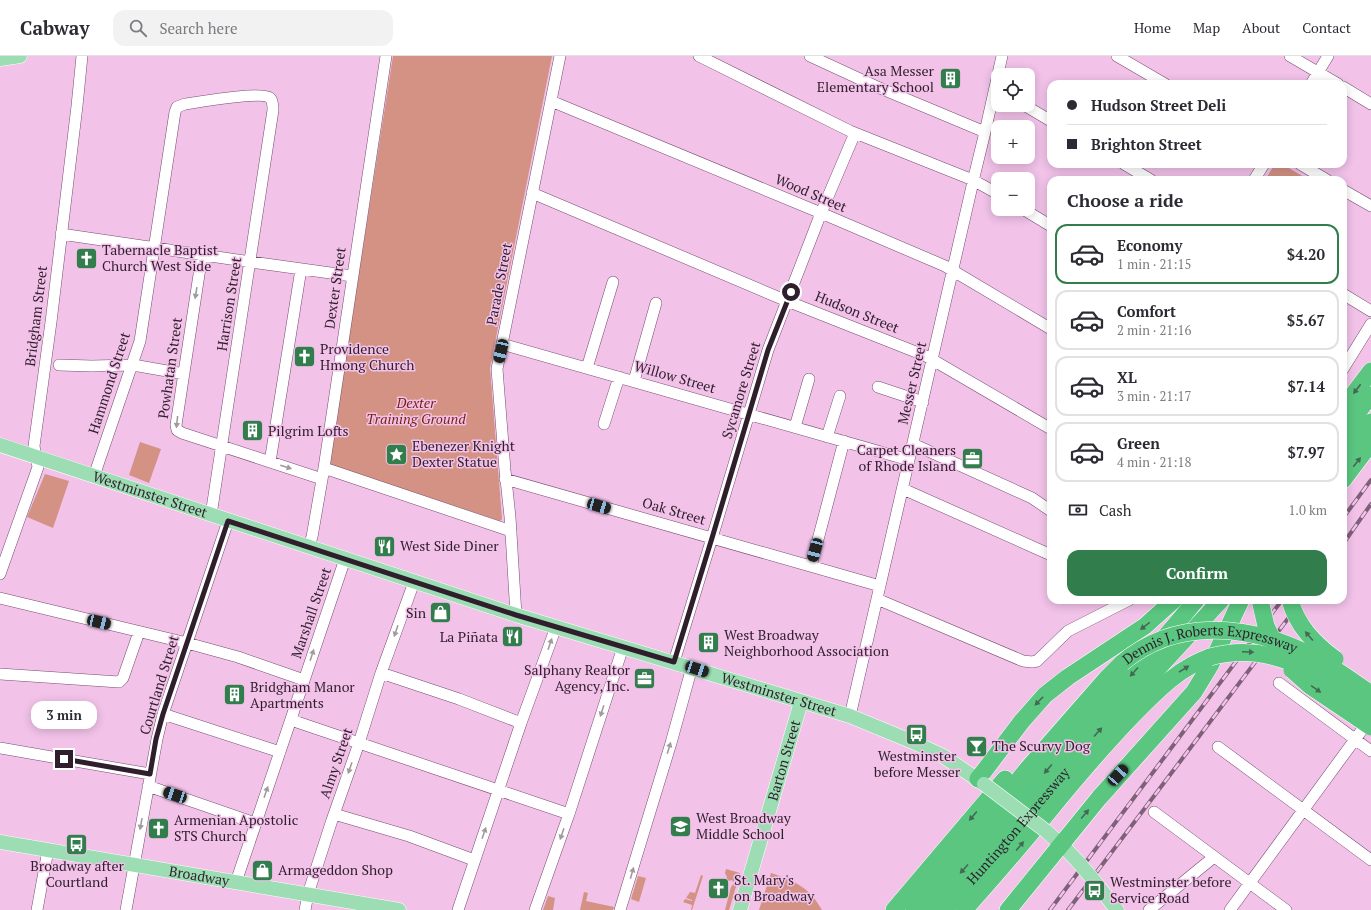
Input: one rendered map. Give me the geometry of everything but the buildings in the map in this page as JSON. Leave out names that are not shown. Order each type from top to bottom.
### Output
[{"type":"highway","points":[[1347,403],[1371,371]]},
{"type":"highway","points":[[1347,427],[1371,395]]},
{"type":"highway","points":[[1347,453],[1371,422]]},
{"type":"highway","points":[[1347,475],[1371,443]]},
{"type":"highway","points":[[981,782],[1022,721],[1045,695],[1068,677],[1145,626],[1170,604]]},
{"type":"highway","name":"Huntington Expressway","points":[[927,910],[983,847],[1070,743],[1193,604]]},
{"type":"highway","name":"Huntington Expressway","points":[[944,910],[1088,744],[1217,604]]},
{"type":"highway","points":[[1008,910],[1109,786],[1194,692],[1211,664],[1239,604]]},
{"type":"highway","points":[[1261,604],[1264,620],[1272,640],[1283,659],[1310,686],[1371,727]]},
{"type":"highway","points":[[1291,604],[1296,617],[1309,637],[1371,688]]},
{"type":"highway","name":"Dennis J. Roberts Expressway","points":[[914,910],[1020,778],[1106,679],[1132,654],[1152,644],[1179,634],[1208,630],[1237,631],[1272,639],[1306,653],[1331,667],[1371,694]]},
{"type":"highway","name":"Dennis J. Roberts Expressway","points":[[964,910],[1087,766],[1140,708],[1177,674],[1196,663],[1210,657],[1230,653],[1251,652],[1279,658],[1312,672],[1371,711]]},
{"type":"highway","points":[[894,910],[1007,777],[1022,761],[1061,731]]},
{"type":"main road","points":[[0,58],[20,56]]},
{"type":"main road","name":"Westminster Street","points":[[0,445],[516,615],[850,716],[935,752],[959,766],[1046,831],[1061,844],[1080,864],[1117,910]]},
{"type":"main road","name":"Barton Street","points":[[740,910],[801,702]]},
{"type":"main road","name":"Broadway","points":[[0,842],[399,910]]},
{"type":"street","name":"Bridgham Street","points":[[0,574],[38,467],[34,446],[82,56]]},
{"type":"street","name":"Dexter Street","points":[[308,547],[312,537],[324,468],[386,56]]},
{"type":"street","name":"Parade Street","points":[[516,615],[511,531],[505,479],[497,369],[560,56]]},
{"type":"street","points":[[699,56],[855,133],[974,180],[991,190]]},
{"type":"street","points":[[810,56],[875,86],[986,132]]},
{"type":"street","name":"Messer Street","points":[[1000,68],[1002,56]]},
{"type":"street","points":[[1117,56],[1158,80]]},
{"type":"street","points":[[1290,56],[1331,80]]},
{"type":"street","points":[[1314,80],[1328,56]]},
{"type":"street","points":[[1347,89],[1371,104]]},
{"type":"street","name":"Harrison Street","points":[[177,107],[186,104],[258,95],[270,98],[273,110],[251,262],[211,515]]},
{"type":"street","name":"Wood Street","points":[[551,101],[821,213],[944,266],[1047,327]]},
{"type":"street","name":"Hammond Street","points":[[94,476],[140,341],[173,120],[177,107]]},
{"type":"street","name":"Messer Street","points":[[850,716],[991,110]]},
{"type":"street","points":[[1035,112],[1047,119]]},
{"type":"street","name":"Sycamore Street","points":[[674,662],[768,350],[821,213],[855,133]]},
{"type":"street","points":[[1131,168],[1144,176]]},
{"type":"street","points":[[1307,168],[1320,176]]},
{"type":"street","points":[[1347,192],[1371,206]]},
{"type":"street","name":"Hudson Street","points":[[532,194],[787,301],[933,359],[1047,427]]},
{"type":"street","points":[[1035,216],[1047,224]]},
{"type":"street","points":[[61,234],[352,276]]},
{"type":"street","name":"Powhatan Street","points":[[202,255],[176,425],[177,430],[182,433],[322,479]]},
{"type":"street","points":[[270,462],[301,269]]},
{"type":"street","points":[[587,368],[613,282]]},
{"type":"street","points":[[1347,296],[1371,310]]},
{"type":"street","points":[[634,382],[656,303]]},
{"type":"street","points":[[1347,363],[1371,324]]},
{"type":"street","name":"Willow Street","points":[[502,344],[909,460]]},
{"type":"street","points":[[59,365],[133,365],[184,374]]},
{"type":"street","points":[[604,424],[619,377]]},
{"type":"street","points":[[795,427],[808,379]]},
{"type":"street","points":[[878,387],[923,402]]},
{"type":"street","points":[[828,437],[840,396]]},
{"type":"street","points":[[811,566],[844,441]]},
{"type":"street","points":[[913,444],[1032,498],[1047,508]]},
{"type":"street","points":[[324,468],[511,531]]},
{"type":"street","name":"Oak Street","points":[[505,479],[880,586]]},
{"type":"street","points":[[903,489],[1047,553]]},
{"type":"street","name":"Courtland Street","points":[[126,910],[156,739],[228,521]]},
{"type":"street","name":"Marshall Street","points":[[236,882],[345,559]]},
{"type":"street","name":"Almy Street","points":[[305,910],[308,894],[334,814],[359,743],[381,673],[414,582]]},
{"type":"street","points":[[0,598],[187,643],[238,657],[304,680]]},
{"type":"street","points":[[877,599],[1023,661],[1032,662],[1039,659],[1068,631],[1111,604]]},
{"type":"street","points":[[458,910],[521,722],[556,627]]},
{"type":"street","points":[[0,674],[119,682],[123,678],[139,632]]},
{"type":"street","points":[[535,910],[569,814],[623,647]]},
{"type":"street","points":[[620,910],[671,743],[692,667]]},
{"type":"street","points":[[381,673],[521,722]]},
{"type":"street","points":[[1278,683],[1371,751]]},
{"type":"street","points":[[163,714],[280,752]]},
{"type":"street","points":[[1230,910],[1371,718]]},
{"type":"street","points":[[291,720],[569,814]]},
{"type":"street","points":[[1218,747],[1371,860]]},
{"type":"street","points":[[0,748],[150,774]]},
{"type":"street","points":[[148,786],[255,823]]},
{"type":"street","points":[[1154,812],[1286,910]]},
{"type":"street","points":[[334,814],[409,836],[474,860]]},
{"type":"street","points":[[37,910],[48,850]]},
{"type":"street","points":[[1149,910],[1214,857]]},
{"type":"green space","name":"Dexter Training Ground","points":[[393,56],[552,56],[490,368],[502,519],[500,521],[329,464]]},
{"type":"green space","points":[[1272,168],[1289,168],[1302,176],[1268,176]]},
{"type":"green space","points":[[140,442],[161,449],[149,483],[129,475]]},
{"type":"green space","points":[[45,474],[69,481],[53,528],[27,517]]},
{"type":"green space","points":[[726,869],[740,873],[729,910],[725,910],[731,887],[734,883],[732,880],[726,880]]},
{"type":"green space","points":[[771,873],[801,886],[812,896],[822,910],[759,910]]},
{"type":"green space","points":[[701,875],[703,876],[691,910],[692,905],[683,902],[685,899],[692,901],[686,898],[690,892],[695,893]]},
{"type":"green space","points":[[638,876],[646,878],[639,902],[631,899]]},
{"type":"green space","points":[[584,892],[588,893],[586,901],[614,907],[613,910],[580,910]]},
{"type":"green space","points":[[548,896],[555,898],[553,910],[543,910]]},
{"type":"railway","points":[[1347,513],[1371,480]]},
{"type":"railway","points":[[1347,538],[1371,504]]},
{"type":"railway","points":[[1050,910],[1279,604]]},
{"type":"railway","points":[[1068,910],[1299,604]]},
{"type":"place","name":"Asa Messer Elementary School","points":[[950,79]]},
{"type":"place","name":"Tabernacle Baptist Church West Side","points":[[87,258]]},
{"type":"place","name":"Providence Hmong Church","points":[[305,357]]},
{"type":"place","name":"Pilgrim Lofts","points":[[252,431]]},
{"type":"place","name":"Ebenezer Knight Dexter Statue","points":[[396,454]]},
{"type":"place","name":"Carpet Cleaners of Rhode Island","points":[[972,458]]},
{"type":"place","name":"West Side Diner","points":[[384,546]]},
{"type":"place","name":"Sin","points":[[441,613]]},
{"type":"place","name":"La Piñata","points":[[513,637]]},
{"type":"place","name":"West Broadway Neighborhood Association","points":[[708,643]]},
{"type":"place","name":"Salphany Realtor Agency, Inc.","points":[[645,678]]},
{"type":"place","name":"Bridgham Manor Apartments","points":[[235,695]]},
{"type":"place","name":"Westminster before Messer","points":[[917,734]]},
{"type":"place","name":"The Scurvy Dog","points":[[976,746]]},
{"type":"place","name":"West Broadway Middle School","points":[[681,826]]},
{"type":"place","name":"Armenian Apostolic STS Church","points":[[159,828]]},
{"type":"place","name":"Broadway after Courtland","points":[[77,844]]},
{"type":"place","name":"Armageddon Shop","points":[[262,870]]},
{"type":"place","name":"St. Mary's on Broadway","points":[[718,888]]},
{"type":"place","name":"Westminster before Service Road","points":[[1094,890]]},
{"type":"route","points":[[64,759],[150,774],[156,739],[163,714],[228,521],[516,615],[674,662],[768,350],[791,292]]}]
